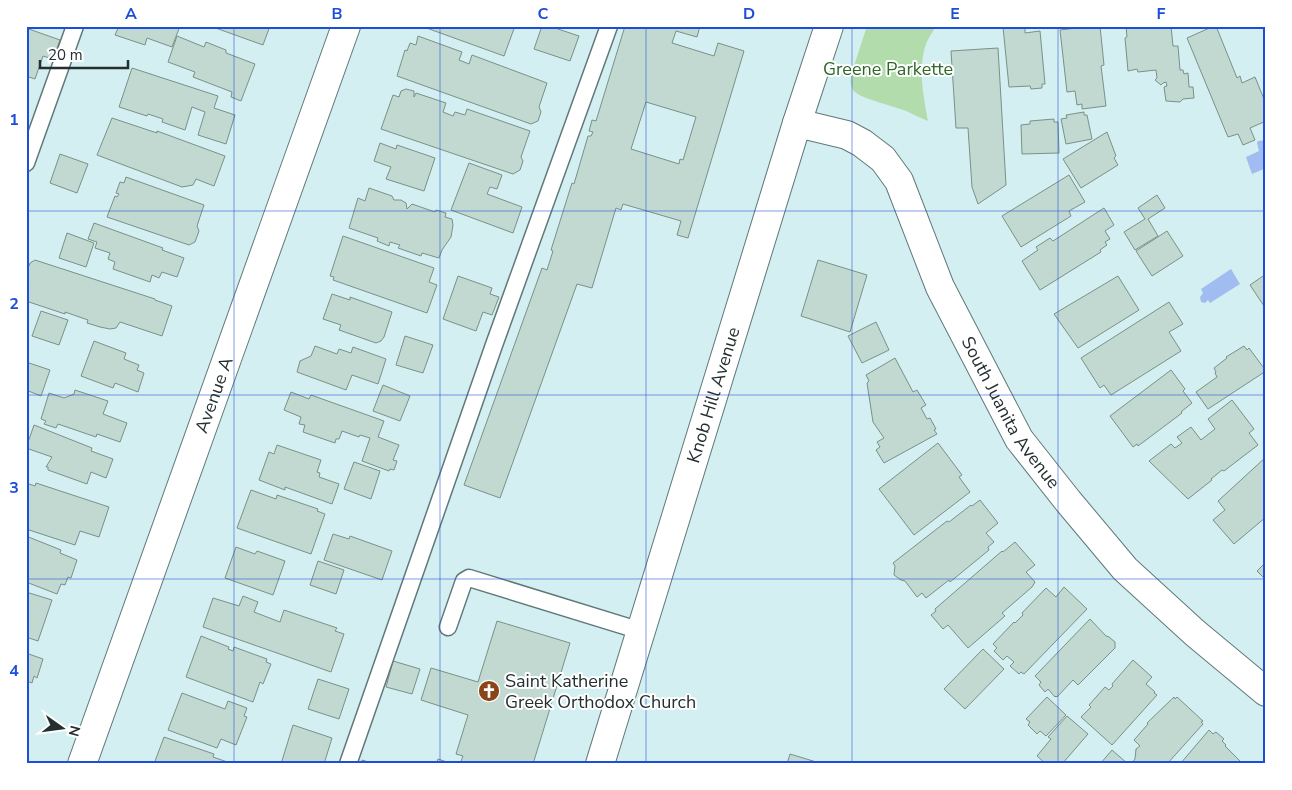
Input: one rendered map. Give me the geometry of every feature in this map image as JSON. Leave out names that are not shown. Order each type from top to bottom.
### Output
[{"type":"street","name":"Avenue A","points":[[82,764],[346,26]]},
{"type":"street","name":"Knob Hill Avenue","points":[[600,764],[797,123],[829,26]]},
{"type":"street","name":"South Juanita Avenue","points":[[797,123],[848,135],[883,159],[899,181],[940,287],[1019,439],[1125,569],[1195,633],[1266,692]]},
{"type":"lane","points":[[26,163],[75,26]]},
{"type":"lane","points":[[348,764],[494,345],[608,26]]},
{"type":"lane","points":[[448,627],[464,581],[469,578],[640,631]]},
{"type":"green space","name":"Greene Parkette","points":[[867,26],[936,26],[926,44],[922,65],[922,84],[928,121],[906,111],[863,97],[854,91],[851,75]]},
{"type":"water","points":[[1266,140],[1266,168],[1252,174],[1246,157],[1259,151],[1258,141]]},
{"type":"water","points":[[1231,269],[1240,284],[1210,303],[1208,300],[1205,303],[1201,302],[1200,297],[1203,293],[1201,289]]},
{"type":"building","points":[[119,26],[180,26],[172,47],[147,38],[145,45],[115,35]]},
{"type":"building","points":[[210,26],[270,26],[263,45]]},
{"type":"building","points":[[421,26],[515,26],[504,56]]},
{"type":"building","points":[[542,26],[549,26],[579,36],[570,61],[534,49]]},
{"type":"building","points":[[625,26],[700,26],[697,37],[676,31],[672,43],[714,56],[718,43],[744,51],[688,238],[677,235],[681,221],[623,204],[621,210],[616,208],[592,288],[577,284],[500,498],[464,485],[542,268],[547,270],[553,251],[551,250],[572,183],[574,184],[588,136],[591,136],[593,132],[589,131],[592,120],[596,121]],"holes":[[[646,102],[696,117],[683,160],[680,159],[679,164],[631,149]]]},
{"type":"building","points":[[1025,26],[1025,33],[1040,31],[1045,84],[1042,84],[1042,88],[1031,89],[1030,86],[1009,87],[1003,27]]},
{"type":"building","points":[[1100,26],[1104,65],[1101,66],[1106,106],[1082,109],[1082,104],[1077,105],[1075,91],[1067,92],[1060,30]]},
{"type":"building","points":[[1126,26],[1171,26],[1173,46],[1178,46],[1180,70],[1183,70],[1184,74],[1188,73],[1189,87],[1193,87],[1194,98],[1183,99],[1180,102],[1166,101],[1164,87],[1167,86],[1166,82],[1161,85],[1155,80],[1157,78],[1156,70],[1138,72],[1137,69],[1128,71],[1125,38],[1127,37]]},
{"type":"building","points":[[1216,26],[1237,78],[1240,76],[1242,83],[1255,77],[1266,104],[1266,121],[1250,128],[1255,140],[1243,145],[1238,134],[1228,137],[1187,38]]},
{"type":"building","points":[[26,28],[60,40],[53,59],[43,56],[35,79],[26,76]]},
{"type":"building","points":[[177,36],[204,47],[206,42],[226,50],[226,53],[255,64],[241,101],[231,97],[232,92],[193,77],[195,72],[168,62]]},
{"type":"building","points":[[418,36],[462,52],[459,60],[469,64],[472,55],[547,83],[539,107],[541,112],[538,121],[531,124],[397,76],[405,50],[407,51],[410,43],[416,45]]},
{"type":"building","points":[[998,48],[1006,185],[978,204],[972,187],[968,128],[956,128],[951,51]]},
{"type":"building","points":[[132,68],[218,96],[214,108],[235,115],[226,144],[198,135],[205,112],[192,107],[185,130],[162,122],[163,119],[119,107]]},
{"type":"building","points":[[406,89],[414,91],[414,97],[416,93],[446,103],[443,112],[453,116],[455,112],[465,115],[467,109],[530,131],[521,157],[523,161],[520,170],[513,174],[381,129],[393,95],[399,97],[401,91]]},
{"type":"building","points":[[1084,112],[1084,115],[1087,115],[1092,139],[1066,144],[1061,119],[1067,118],[1066,115]]},
{"type":"building","points":[[112,118],[157,133],[157,131],[225,156],[214,186],[196,179],[193,185],[182,187],[97,155]]},
{"type":"building","points":[[1054,119],[1054,122],[1058,122],[1059,153],[1022,154],[1021,125],[1030,124],[1030,121]]},
{"type":"building","points":[[1107,132],[1116,156],[1114,158],[1118,165],[1081,188],[1063,159]]},
{"type":"building","points":[[380,143],[396,149],[397,145],[435,158],[424,191],[386,179],[391,167],[374,161]]},
{"type":"building","points":[[60,154],[88,164],[77,193],[50,183]]},
{"type":"building","points":[[469,163],[502,175],[497,189],[490,187],[487,194],[522,207],[513,233],[451,210]]},
{"type":"building","points":[[1069,175],[1085,202],[1069,211],[1071,216],[1021,247],[1002,216]]},
{"type":"building","points":[[126,177],[204,205],[197,226],[199,231],[195,242],[189,245],[107,217],[115,196],[117,197],[119,194],[116,193],[120,182],[124,183]]},
{"type":"building","points":[[369,188],[392,196],[394,200],[401,200],[406,203],[407,209],[412,204],[435,212],[436,210],[446,213],[445,217],[452,219],[451,237],[439,258],[422,253],[421,256],[398,248],[400,245],[390,242],[389,246],[377,241],[378,238],[349,228],[358,198],[365,201]]},
{"type":"building","points":[[1157,195],[1165,208],[1148,219],[1158,236],[1135,250],[1124,232],[1145,219],[1138,208]]},
{"type":"building","points":[[1104,208],[1114,225],[1105,231],[1110,239],[1105,242],[1107,245],[1100,250],[1101,252],[1040,290],[1022,261],[1038,250],[1036,247],[1050,238],[1053,241]]},
{"type":"building","points":[[94,223],[163,248],[162,250],[184,258],[177,277],[162,272],[159,278],[152,275],[150,282],[113,269],[115,262],[108,259],[110,253],[95,248],[97,242],[88,239]]},
{"type":"building","points":[[1167,231],[1183,256],[1152,276],[1136,251]]},
{"type":"building","points":[[67,233],[94,243],[86,267],[59,258]]},
{"type":"building","points":[[343,236],[434,268],[429,282],[437,285],[427,313],[333,280],[334,277],[330,276]]},
{"type":"building","points":[[35,260],[172,306],[162,336],[120,322],[116,328],[100,327],[87,323],[88,320],[26,301],[26,278],[29,279],[26,274],[30,263]]},
{"type":"building","points":[[818,260],[867,275],[850,332],[801,316]]},
{"type":"building","points":[[1266,274],[1266,305],[1264,306],[1250,285]]},
{"type":"building","points":[[458,276],[492,288],[490,294],[499,297],[492,315],[483,312],[476,331],[443,319]]},
{"type":"building","points":[[1118,276],[1139,310],[1078,348],[1054,314]]},
{"type":"building","points":[[332,294],[350,300],[350,297],[392,312],[381,341],[376,343],[339,330],[341,325],[323,319]]},
{"type":"building","points":[[1169,302],[1183,324],[1169,332],[1181,351],[1111,395],[1104,385],[1100,388],[1081,358]]},
{"type":"building","points":[[41,311],[68,320],[59,345],[32,336]]},
{"type":"building","points":[[876,322],[889,350],[862,363],[848,336]]},
{"type":"building","points":[[405,336],[433,345],[423,373],[396,365]]},
{"type":"building","points":[[94,341],[126,353],[124,359],[139,365],[137,370],[144,373],[138,392],[115,383],[113,388],[81,376]]},
{"type":"building","points":[[315,346],[337,354],[339,349],[351,353],[353,347],[386,359],[378,384],[352,375],[346,390],[297,372],[300,361],[311,356]]},
{"type":"building","points":[[1244,346],[1247,350],[1249,348],[1266,371],[1208,409],[1196,392],[1217,377],[1214,368],[1226,357]]},
{"type":"building","points":[[895,358],[913,392],[917,390],[926,405],[921,408],[927,419],[930,418],[937,434],[884,463],[876,450],[880,447],[877,442],[884,438],[873,422],[867,383],[869,381],[866,375]]},
{"type":"building","points":[[26,362],[50,370],[41,396],[26,390]]},
{"type":"building","points":[[1171,370],[1185,389],[1183,391],[1192,403],[1182,413],[1138,446],[1137,444],[1133,447],[1110,416]]},
{"type":"building","points":[[383,385],[410,396],[400,421],[373,411]]},
{"type":"building","points":[[75,390],[108,401],[103,414],[127,423],[120,442],[97,434],[96,437],[58,424],[56,428],[44,424],[46,421],[41,419],[49,393],[64,398],[74,394]]},
{"type":"building","points":[[291,392],[309,399],[311,395],[384,421],[378,437],[399,445],[393,460],[397,461],[394,470],[390,469],[389,471],[362,461],[370,438],[360,435],[359,437],[342,431],[335,443],[303,432],[305,425],[299,424],[301,417],[284,410]]},
{"type":"building","points":[[1232,400],[1254,429],[1249,433],[1258,445],[1224,471],[1222,470],[1188,499],[1149,461],[1171,444],[1175,448],[1182,443],[1177,437],[1191,427],[1201,440],[1215,429],[1208,419]]},
{"type":"building","points":[[34,425],[92,448],[91,451],[113,459],[106,478],[91,472],[87,484],[48,470],[48,467],[46,467],[52,457],[26,448]]},
{"type":"building","points":[[938,443],[962,475],[959,477],[970,492],[914,535],[879,489]]},
{"type":"building","points":[[277,445],[321,460],[317,472],[320,473],[319,477],[339,484],[332,504],[259,480],[269,452],[274,454]]},
{"type":"building","points":[[1266,457],[1266,517],[1234,544],[1213,520],[1225,510],[1218,501]]},
{"type":"building","points":[[354,462],[380,471],[371,499],[344,489]]},
{"type":"building","points":[[26,483],[35,486],[36,483],[109,507],[99,537],[80,531],[75,545],[26,529]]},
{"type":"building","points":[[251,490],[276,499],[277,495],[318,509],[317,511],[325,514],[311,554],[237,528]]},
{"type":"building","points":[[980,500],[998,523],[986,533],[994,542],[988,547],[989,550],[950,582],[949,580],[926,598],[922,593],[917,597],[905,581],[894,575],[895,566],[893,563],[947,521],[949,522]]},
{"type":"building","points":[[333,534],[349,539],[350,536],[392,551],[382,580],[324,560]]},
{"type":"building","points":[[26,536],[61,550],[60,553],[77,560],[71,578],[68,577],[65,585],[61,584],[57,594],[26,582]]},
{"type":"building","points":[[1015,542],[1035,565],[1026,572],[1035,582],[1032,587],[1002,613],[1005,616],[968,648],[948,625],[943,629],[931,615],[936,611],[935,609]]},
{"type":"building","points":[[236,547],[255,554],[257,551],[285,561],[273,595],[225,578]]},
{"type":"building","points":[[318,561],[344,570],[336,594],[310,585]]},
{"type":"building","points":[[1266,562],[1266,580],[1257,571]]},
{"type":"building","points":[[1064,587],[1087,609],[1024,674],[1021,672],[1019,674],[1010,666],[1014,662],[1007,656],[1003,660],[994,651],[997,648],[993,644],[1023,615],[1022,613],[1046,588],[1056,597]]},
{"type":"building","points":[[26,592],[52,600],[38,641],[26,637]]},
{"type":"building","points":[[243,596],[258,602],[254,612],[280,622],[284,610],[337,628],[335,631],[344,634],[331,672],[203,627],[213,598],[239,606]]},
{"type":"building","points":[[1090,619],[1106,636],[1115,642],[1115,648],[1078,685],[1073,680],[1057,697],[1048,689],[1045,692],[1039,685],[1041,682],[1035,676]]},
{"type":"building","name":"Saint Katherine Greek Orthodox Church","points":[[497,621],[570,643],[533,764],[460,764],[463,756],[456,754],[468,715],[421,700],[431,668],[478,682]]},
{"type":"building","points":[[201,636],[229,647],[228,649],[233,651],[234,647],[267,659],[266,662],[271,664],[263,684],[260,682],[253,702],[186,677]]},
{"type":"building","points":[[983,649],[1004,669],[965,709],[944,689]]},
{"type":"building","points":[[26,653],[43,659],[37,678],[34,676],[32,683],[27,681],[26,683]]},
{"type":"building","points":[[1133,660],[1152,677],[1146,684],[1157,695],[1112,745],[1081,717],[1091,707],[1089,705],[1105,687],[1109,690],[1113,686],[1112,684]]},
{"type":"building","points":[[393,661],[420,669],[412,694],[386,687]]},
{"type":"building","points":[[318,679],[349,689],[339,719],[308,709]]},
{"type":"building","points":[[182,693],[225,709],[228,701],[247,708],[244,716],[247,717],[236,745],[221,739],[217,748],[168,730]]},
{"type":"building","points":[[1047,697],[1066,715],[1046,736],[1040,731],[1037,734],[1028,725],[1030,722],[1026,719]]},
{"type":"building","points":[[1174,697],[1175,699],[1177,697],[1203,721],[1201,722],[1203,724],[1167,764],[1159,764],[1157,762],[1156,764],[1131,764],[1135,759],[1136,749],[1140,746],[1134,740],[1147,723]]},
{"type":"building","points":[[1067,716],[1088,734],[1062,764],[1046,764],[1037,756],[1051,739],[1048,737]]},
{"type":"building","points":[[293,725],[332,738],[324,764],[281,764]]},
{"type":"building","points":[[1209,730],[1213,734],[1216,732],[1224,739],[1222,741],[1225,746],[1243,764],[1180,764]]},
{"type":"building","points":[[164,737],[214,754],[213,757],[233,764],[154,764]]},
{"type":"building","points":[[1112,750],[1128,764],[1100,764]]},
{"type":"building","points":[[790,754],[823,764],[787,764]]},
{"type":"building","points":[[438,759],[453,764],[436,764]]},
{"type":"building","points":[[362,760],[375,764],[361,764]]},
{"type":"place","name":"Saint Katherine Greek Orthodox Church","points":[[489,691]]}]
